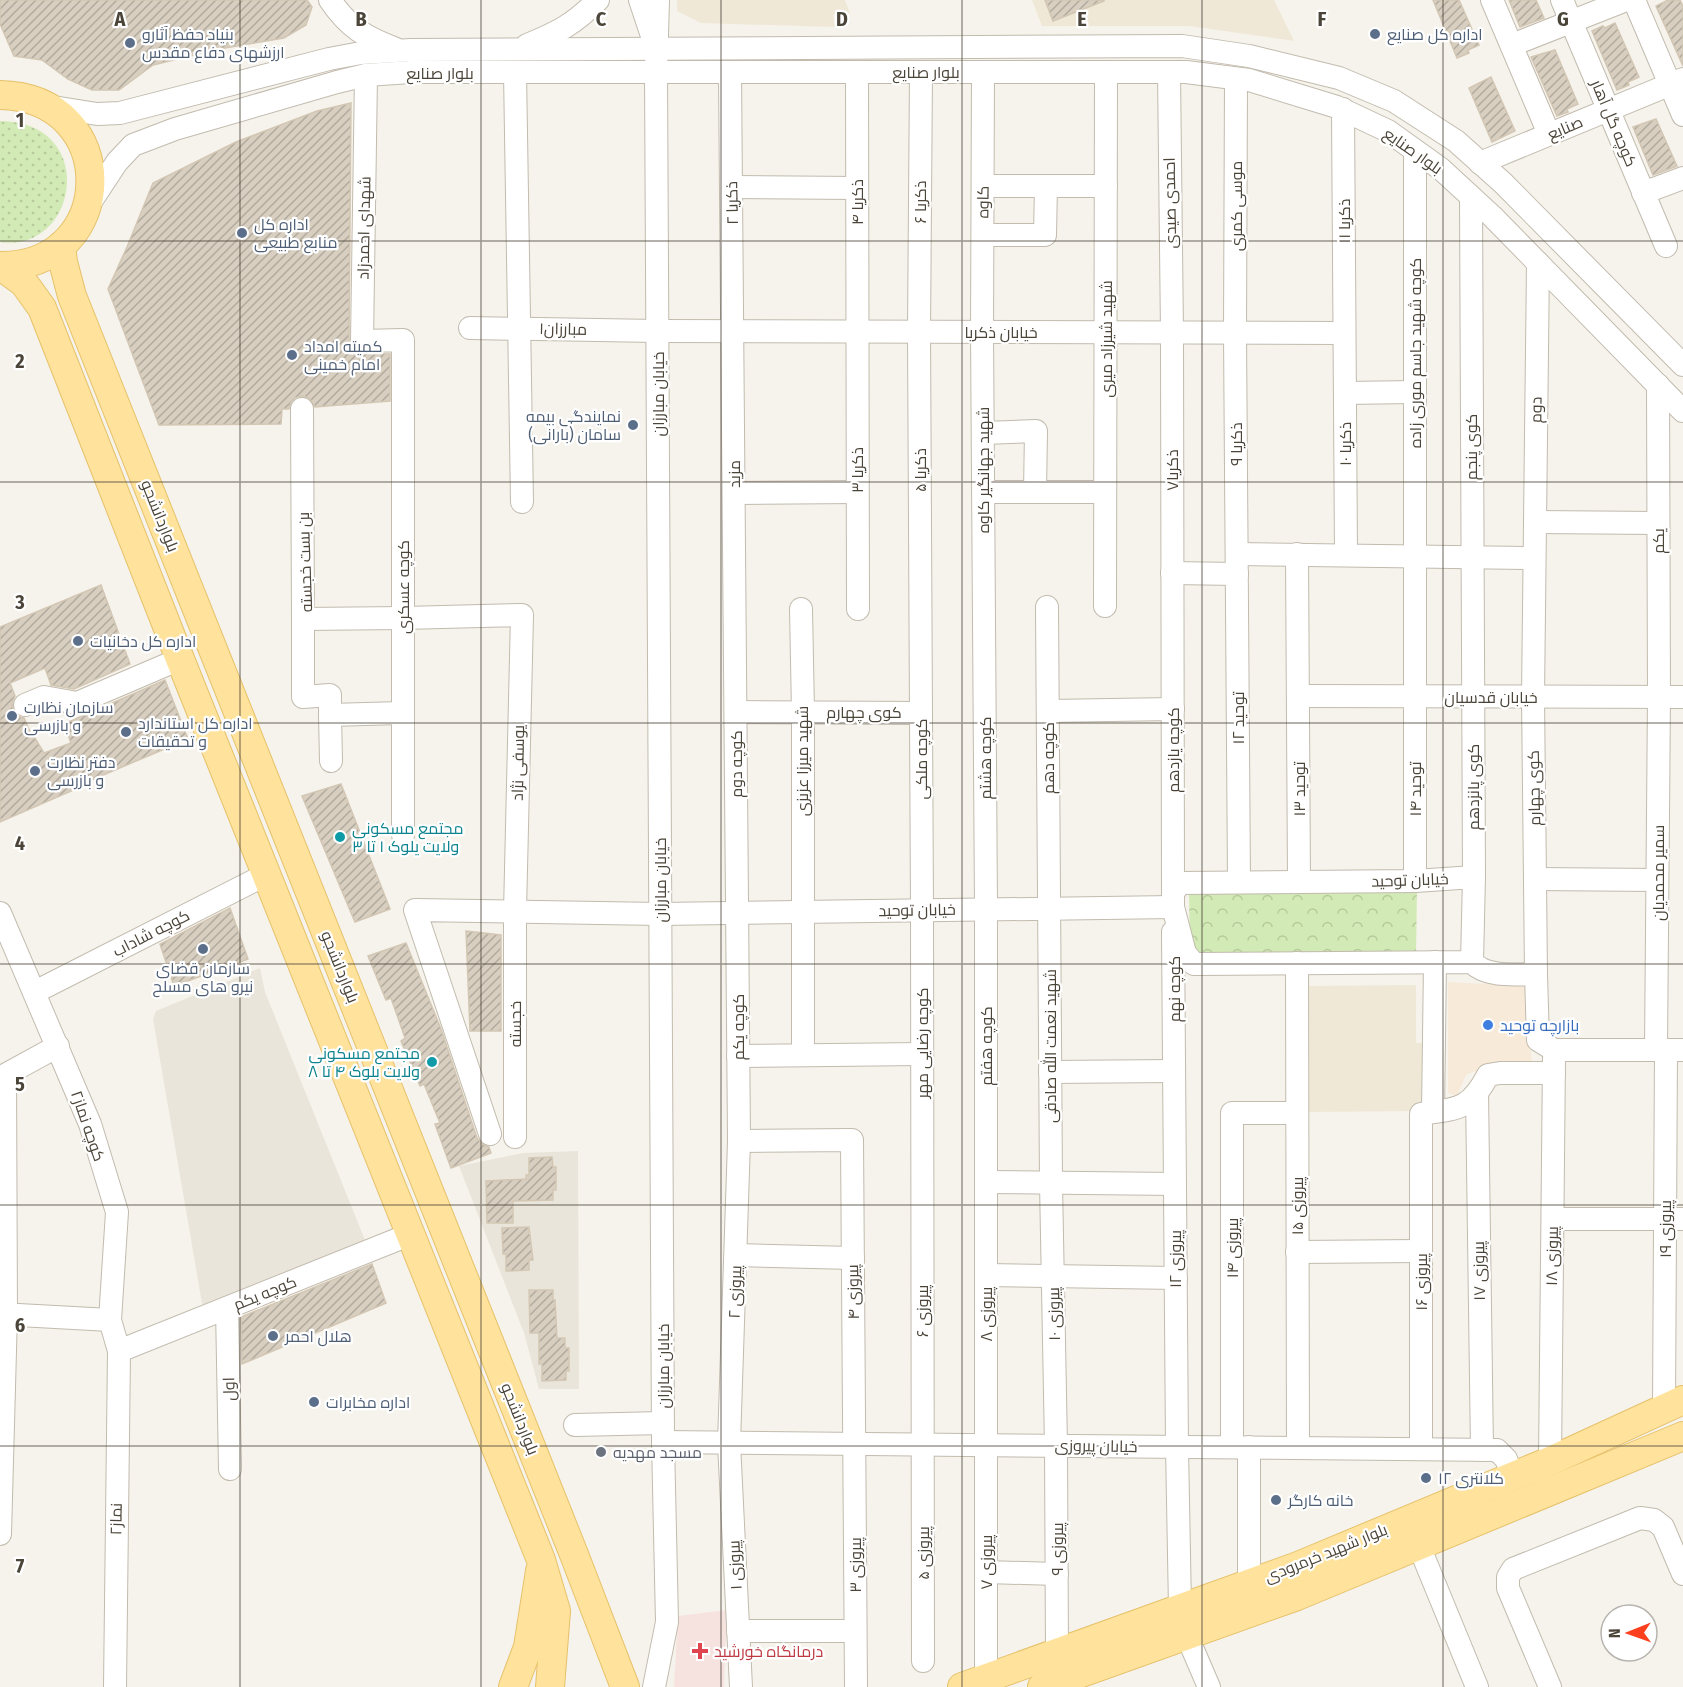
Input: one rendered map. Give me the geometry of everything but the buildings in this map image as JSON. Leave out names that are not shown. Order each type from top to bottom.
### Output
[{"type":"main road","points":[[0,95],[24,97],[48,106],[70,124],[86,148],[92,177],[88,206],[77,228],[61,246],[43,258],[23,264],[1,266]]},
{"type":"main road","name":"بلواردانشجو","points":[[61,246],[72,296],[558,1512],[625,1687]]},
{"type":"main road","name":"بلواردانشجو","points":[[1,266],[24,283],[42,308],[541,1560],[556,1611],[550,1687]]},
{"type":"main road","name":"بلوار شهید خرمرودی","points":[[1042,1687],[1180,1608],[1298,1566],[1550,1461],[1673,1405]]},
{"type":"main road","name":"بلوار شهید خرمرودی","points":[[974,1683],[1067,1672],[1187,1636],[1297,1596],[1683,1436]]},
{"type":"main road","points":[[513,1687],[528,1647],[537,1600],[541,1560]]},
{"type":"street","points":[[330,0],[343,19],[357,30],[375,41],[401,50]]},
{"type":"street","points":[[518,49],[554,34],[579,20],[598,0]]},
{"type":"street","points":[[640,0],[656,49]]},
{"type":"street","name":"خیابان مبارزان","points":[[654,1687],[667,1622],[663,1433],[660,914],[656,72],[658,0]]},
{"type":"street","points":[[1492,0],[1550,134]]},
{"type":"street","name":"کوچه گل آهار","points":[[1562,0],[1666,246]]},
{"type":"street","points":[[1512,45],[1626,0]]},
{"type":"street","points":[[1634,0],[1676,81],[1683,115]]},
{"type":"street","name":"بلوار صنایع","points":[[48,106],[96,114],[120,113],[329,59],[361,53],[401,50],[1182,46],[1267,60],[1339,78],[1394,101],[1456,141],[1683,365]]},
{"type":"street","points":[[1262,84],[1267,60]]},
{"type":"street","name":"بلوار صنایع","points":[[88,206],[117,162],[133,145],[175,129],[366,75],[411,72],[1186,72],[1262,84],[1343,109],[1388,132],[1442,169],[1683,411]]},
{"type":"street","points":[[515,72],[522,502]]},
{"type":"street","name":"ذکریا ۴","points":[[857,72],[857,332]]},
{"type":"street","name":"ذکریا ۶","points":[[919,332],[921,72]]},
{"type":"street","name":"کاوه","points":[[982,332],[983,72]]},
{"type":"street","name":"شهید شیرزاد میری","points":[[1105,606],[1107,72]]},
{"type":"street","name":"احمدی صیدی","points":[[1169,72],[1172,333]]},
{"type":"street","name":"ذکریا ۲","points":[[730,73],[733,333]]},
{"type":"street","name":"شهدای احمدزاد","points":[[366,75],[362,341],[403,340]]},
{"type":"street","name":"موسی کمری","points":[[1236,79],[1236,333]]},
{"type":"street","name":"صنایع","points":[[1480,163],[1676,81]]},
{"type":"street","name":"ذکریا ۱۱","points":[[1343,109],[1344,333]]},
{"type":"street","name":"کوچه شهید جاسم موری زاده","points":[[1415,151],[1415,696]]},
{"type":"street","points":[[1643,193],[1683,178]]},
{"type":"street","points":[[984,186],[1106,186]]},
{"type":"street","points":[[983,235],[1045,235],[1046,186]]},
{"type":"street","points":[[731,187],[857,188]]},
{"type":"street","name":"کوی پنجم","points":[[1471,197],[1473,697]]},
{"type":"street","name":"دوم","points":[[1534,558],[1538,263]]},
{"type":"street","name":"مبارزان۱","points":[[470,328],[657,332]]},
{"type":"street","name":"خیابان ذکریا","points":[[657,332],[1344,333]]},
{"type":"street","name":"ذکریا ۳","points":[[857,332],[858,609]]},
{"type":"street","name":"ذکریا ۵","points":[[919,332],[920,608]]},
{"type":"street","name":"شهید جهانگیر کاوه","points":[[982,332],[984,608]]},
{"type":"street","name":"مزید","points":[[733,333],[735,615]]},
{"type":"street","name":"ذکریا۷","points":[[1172,333],[1173,606]]},
{"type":"street","name":"ذکریا ۹","points":[[1236,333],[1237,564]]},
{"type":"street","name":"ذکریا ۱۰","points":[[1344,333],[1346,554]]},
{"type":"street","name":"کوچه عسکری","points":[[403,340],[404,618],[401,714],[403,835]]},
{"type":"street","name":"یکم","points":[[1658,385],[1659,697]]},
{"type":"street","points":[[1345,393],[1415,392]]},
{"type":"street","name":"بن بست خجسته","points":[[302,409],[303,619],[522,615]]},
{"type":"street","points":[[983,433],[1036,431],[1035,492]]},
{"type":"street","points":[[734,494],[857,492]]},
{"type":"street","points":[[984,492],[1105,492]]},
{"type":"street","points":[[1535,522],[1658,523]]},
{"type":"street","points":[[1172,573],[1297,554],[1534,558]]},
{"type":"street","name":"توحید ۱۳","points":[[1297,554],[1299,882]]},
{"type":"street","name":"کوی چهارم","points":[[1534,558],[1536,974]]},
{"type":"street","name":"توحید ۱۲","points":[[1237,564],[1239,882]]},
{"type":"street","name":"کوچه یازدهم","points":[[1173,606],[1173,900]]},
{"type":"street","name":"کوچه دهم","points":[[1047,607],[1049,909]]},
{"type":"street","name":"کوچه ملکی","points":[[920,608],[922,910]]},
{"type":"street","name":"کوچه هشتم","points":[[984,608],[986,909]]},
{"type":"street","name":"شهید میرزا عزیزی","points":[[801,609],[803,1055]]},
{"type":"street","name":"یوسفی نژاد","points":[[515,912],[522,615]]},
{"type":"street","name":"کوچه دوم","points":[[735,615],[737,913]]},
{"type":"street","points":[[303,619],[303,697],[330,695],[331,761]]},
{"type":"street","points":[[26,705],[45,697],[77,703],[180,659]]},
{"type":"street","name":"خیابان قدسیان","points":[[1298,696],[1683,698]]},
{"type":"street","name":"توحید ۱۴","points":[[1415,696],[1415,881]]},
{"type":"street","name":"کوی پانزدهم","points":[[1473,697],[1474,877]]},
{"type":"street","name":"سمیر محمدیان","points":[[1659,697],[1658,880],[1668,1050]]},
{"type":"street","points":[[1048,711],[1173,709]]},
{"type":"street","name":"کوی چهارم","points":[[736,712],[921,712]]},
{"type":"street","points":[[330,715],[401,714]]},
{"type":"street","name":"کوچه شاداب","points":[[35,992],[267,874]]},
{"type":"street","name":"خیابان توحید","points":[[660,914],[1049,909],[1173,900],[1180,883],[1415,881],[1474,877],[1472,962]]},
{"type":"street","points":[[1535,879],[1658,880]]},
{"type":"street","points":[[1173,900],[1185,953],[1194,964],[1472,962],[1477,968],[1505,974],[1536,974],[1538,1040],[1554,1050],[1668,1050]]},
{"type":"street","name":"کوچه نهم","points":[[1173,900],[1174,1071]]},
{"type":"street","name":"کوچه هفتم","points":[[986,909],[986,1182]]},
{"type":"street","name":"شهید نعمت الله صادقی","points":[[1049,909],[1051,1183]]},
{"type":"street","points":[[490,1134],[415,910],[660,914]]},
{"type":"street","name":"کوچه رضایی مهر","points":[[922,910],[922,1177]]},
{"type":"street","name":"خجسته","points":[[515,912],[515,1137]]},
{"type":"street","name":"کوچه نماز۲","points":[[0,913],[90,1124],[117,1212],[110,1320],[119,1351]]},
{"type":"street","name":"کوچه یکم","points":[[737,913],[739,1141]]},
{"type":"street","name":"پیروزی ۱۶","points":[[1421,1449],[1421,1251],[1435,962]]},
{"type":"street","name":"پیروزی ۱۵","points":[[1297,963],[1298,1448]]},
{"type":"street","points":[[0,1534],[5,1075],[58,1046]]},
{"type":"street","name":"پیروزی ۱۸","points":[[1550,1461],[1554,1050]]},
{"type":"street","name":"پیروزی ۱۹","points":[[1668,1050],[1674,1219],[1673,1405]]},
{"type":"street","points":[[738,1056],[922,1054]]},
{"type":"street","points":[[1050,1072],[1174,1071]]},
{"type":"street","name":"پیروزی ۱۲","points":[[1174,1071],[1180,1608]]},
{"type":"street","points":[[1427,1113],[1463,1107],[1477,1093],[1488,1075],[1500,1072],[1554,1073]]},
{"type":"street","name":"پیروزی ۱۷","points":[[1477,1093],[1482,1450]]},
{"type":"street","name":"پیروزی ۱۴","points":[[1241,1447],[1232,1113],[1297,1113]]},
{"type":"street","name":"پیروزی ۴","points":[[739,1141],[852,1140],[855,1444]]},
{"type":"street","name":"پیروزی ۲","points":[[729,1443],[739,1141]]},
{"type":"street","name":"پیروزی ۶","points":[[922,1177],[922,1444]]},
{"type":"street","points":[[986,1182],[1175,1184]]},
{"type":"street","name":"پیروزی ۸","points":[[986,1182],[986,1445]]},
{"type":"street","name":"پیروزی ۱۰","points":[[1051,1183],[1056,1446]]},
{"type":"street","points":[[1553,1219],[1674,1219]]},
{"type":"street","name":"کوچه یکم","points":[[119,1351],[411,1234]]},
{"type":"street","points":[[1297,1252],[1421,1251]]},
{"type":"street","points":[[736,1255],[853,1258]]},
{"type":"street","points":[[986,1275],[1176,1278]]},
{"type":"street","name":"اول","points":[[227,1308],[230,1469]]},
{"type":"street","points":[[3,1314],[110,1320]]},
{"type":"street","name":"نماز۲","points":[[115,1687],[119,1351]]},
{"type":"street","name":"خیابان پیروزی","points":[[575,1425],[663,1433],[729,1443],[1497,1450],[1506,1460],[1514,1476]]},
{"type":"street","name":"پیروزی ۱","points":[[729,1443],[741,1687]]},
{"type":"street","name":"پیروزی ۳","points":[[855,1444],[856,1687]]},
{"type":"street","name":"پیروزی ۵","points":[[922,1444],[923,1661]]},
{"type":"street","name":"پیروزی ۷","points":[[974,1683],[986,1572],[986,1445]]},
{"type":"street","name":"پیروزی ۹","points":[[1056,1446],[1057,1574],[1067,1672]]},
{"type":"street","points":[[1241,1447],[1249,1583]]},
{"type":"street","points":[[1550,1687],[1508,1588],[1508,1577],[1513,1569],[1640,1518],[1654,1520],[1664,1527],[1683,1574]]},
{"type":"street","points":[[1419,1546],[1477,1687]]},
{"type":"street","points":[[986,1572],[1057,1574]]},
{"type":"street","points":[[738,1631],[855,1631]]},
{"type":"street","points":[[1187,1636],[1209,1687]]},
{"type":"shaded area","points":[[677,0],[845,0],[850,13],[833,15],[835,27],[701,23],[677,11]]},
{"type":"shaded area","points":[[1032,0],[1274,0],[1294,41],[1189,26],[1042,26]]},
{"type":"shaded area","points":[[260,968],[265,992],[367,1245],[203,1309],[153,1019],[156,1011]]},
{"type":"shaded area","name":"بازارچه توحید","points":[[1448,982],[1525,986],[1532,1065],[1488,1066],[1466,1075],[1457,1096],[1448,1093]]},
{"type":"shaded area","points":[[1416,985],[1416,1043],[1424,1043],[1424,1111],[1307,1112],[1306,986]]},
{"type":"shaded area","points":[[578,1151],[579,1389],[539,1389],[524,1333],[459,1166],[523,1153]]},
{"type":"shaded area","name":"درمانگاه خورشید","points":[[727,1610],[724,1687],[674,1687],[678,1616]]},
{"type":"green space","points":[[0,121],[32,127],[53,142],[65,163],[67,186],[61,209],[47,228],[26,240],[0,242]]},
{"type":"green space","points":[[1417,887],[1416,958],[1190,954],[1189,893]]},
{"type":"place","name":"اداره کل صنایع","points":[[1375,34]]},
{"type":"place","name":"بنیاد حفظ آثارو ارزشهای دفاع مقدس","points":[[130,43]]},
{"type":"place","name":"اداره کل منابع طبیعی","points":[[242,233]]},
{"type":"place","name":"کمیته امداد امام خمینی","points":[[292,355]]},
{"type":"place","name":"نمایندگی بیمه سامان (بارانی)","points":[[633,425]]},
{"type":"place","name":"اداره کل دخانیات","points":[[78,641]]},
{"type":"place","name":"سازمان نظارت و بازرسی","points":[[12,716]]},
{"type":"place","name":"اداره کل استاندارد و تحقیقات","points":[[126,732]]},
{"type":"place","name":"دفتر نظارت و بازرسی","points":[[35,771]]},
{"type":"place","name":"مجتمع مسکونی ولایت یلوک ۱ تا ۳","points":[[340,837]]},
{"type":"place","name":"سازمان قضای نیرو های مسلح","points":[[203,949]]},
{"type":"place","name":"بازارچه توحید","points":[[1488,1025]]},
{"type":"place","name":"مجتمع مسکونی ولایت بلوک ۴ تا ۸","points":[[432,1062]]},
{"type":"place","name":"هلال احمر","points":[[273,1336]]},
{"type":"place","name":"اداره مخابرات","points":[[314,1402]]},
{"type":"place","name":"مسجد مهدیه","points":[[601,1452]]},
{"type":"place","name":"کلانتری ۱۲","points":[[1426,1478]]},
{"type":"place","name":"خانه کارگر","points":[[1276,1500]]},
{"type":"place","name":"درمانگاه خورشید","points":[[700,1651]]}]
